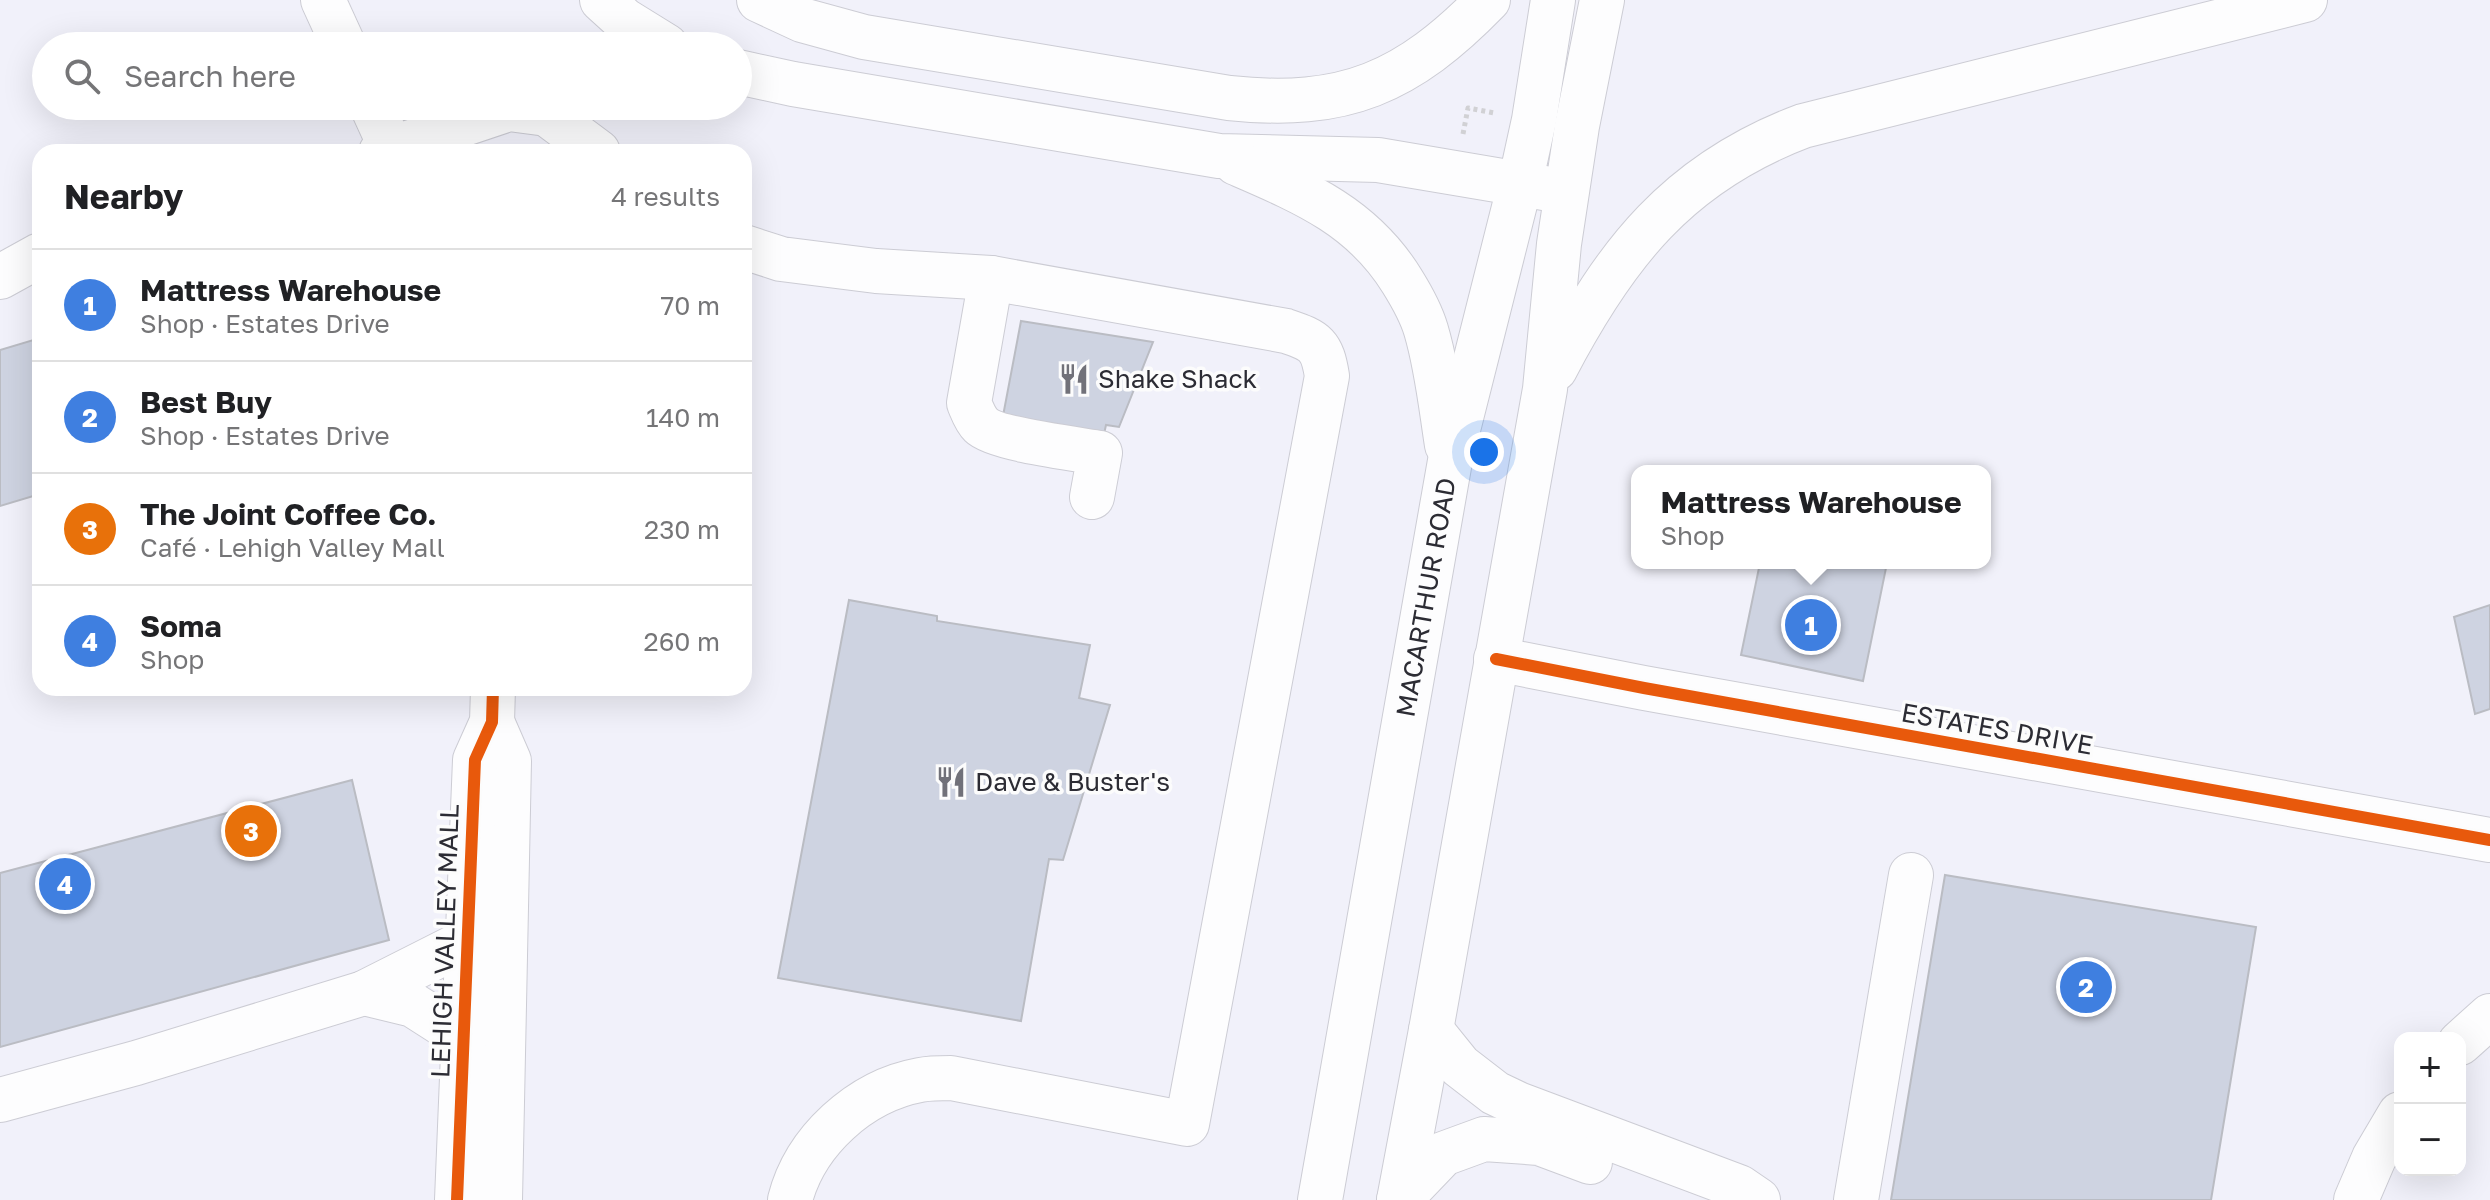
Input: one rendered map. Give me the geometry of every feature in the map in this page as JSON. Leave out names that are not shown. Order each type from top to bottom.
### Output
[{"type":"main road","points":[[323,0],[338,32]]},
{"type":"main road","points":[[602,0],[643,32]]},
{"type":"main road","points":[[759,0],[802,20],[864,37],[1267,102],[1331,98],[1381,81],[1427,55],[1488,0]]},
{"type":"main road","name":"MACARTHUR ROAD","points":[[1320,1200],[1450,461],[1520,184],[1534,120],[1553,0]]},
{"type":"main road","points":[[1399,1200],[1545,389],[1559,244],[1577,126],[1602,0]]},
{"type":"main road","points":[[1545,389],[1596,296],[1637,240],[1687,191],[1744,151],[1803,126],[2305,0]]},
{"type":"main road","points":[[752,75],[1219,156],[1378,160],[1568,192]]},
{"type":"main road","points":[[377,120],[386,144]]},
{"type":"main road","points":[[409,144],[478,120]]},
{"type":"main road","points":[[555,120],[587,144]]},
{"type":"main road","points":[[1219,156],[1295,189],[1347,218],[1372,240],[1394,268],[1413,298],[1426,328],[1450,461]]},
{"type":"main road","points":[[752,250],[781,259],[860,269],[991,278],[1286,331],[1309,339],[1324,354],[1327,376],[1187,1124],[951,1078],[920,1080],[894,1087],[852,1110],[830,1129],[809,1156],[794,1184],[790,1200]]},
{"type":"main road","points":[[0,277],[32,259]]},
{"type":"main road","points":[[991,278],[969,403],[974,415],[982,427],[999,434],[1100,453],[1092,497]]},
{"type":"main road","name":"ESTATES DRIVE","points":[[1496,659],[2490,840]]},
{"type":"main road","name":"LEHIGH VALLEY MALL","points":[[457,1200],[475,760],[492,705]]},
{"type":"main road","name":"LEHIGH VALLEY MALL","points":[[492,705],[509,761],[500,1200]]},
{"type":"main road","points":[[1856,1200],[1911,875]]},
{"type":"main road","points":[[0,1100],[136,1063],[364,993],[467,941]]},
{"type":"main road","points":[[364,993],[413,1005],[463,1037]]},
{"type":"main road","points":[[2466,1038],[2490,1016]]},
{"type":"main road","points":[[1431,1030],[1460,1066],[1507,1099],[1739,1187],[1758,1200]]},
{"type":"main road","points":[[502,1123],[529,1200]]},
{"type":"main road","points":[[2356,1200],[2374,1158],[2394,1124]]},
{"type":"main road","points":[[1399,1200],[1443,1154],[1484,1139],[1539,1143],[1627,1176],[1707,1200]]},
{"type":"path","points":[[1461,147],[1468,108],[1500,114]]},
{"type":"building","name":"Shake Shack","points":[[1021,321],[1153,342],[1119,427],[1106,425],[1104,434],[1003,416]]},
{"type":"building","points":[[32,340],[32,496],[0,506],[0,350]]},
{"type":"building","points":[[1759,569],[1886,569],[1863,681],[1741,655]]},
{"type":"building","name":"Dave & Buster's","points":[[849,600],[937,616],[937,621],[1090,645],[1079,698],[1110,705],[1063,860],[1049,859],[1021,1021],[778,978]]},
{"type":"building","points":[[2490,605],[2490,709],[2475,714],[2454,617]]},
{"type":"building","points":[[352,780],[389,940],[0,1047],[0,873]]},
{"type":"building","points":[[1945,875],[2256,927],[2211,1200],[1891,1200]]},
{"type":"cycle path","points":[[1496,659],[2490,840]]},
{"type":"cycle path","points":[[457,1200],[475,760],[492,722],[493,696]]},
{"type":"place","name":"Shake Shack","points":[[1074,379]]},
{"type":"place","name":"Mattress Warehouse","points":[[1811,625]]},
{"type":"place","name":"Dave & Buster's","points":[[951,782]]},
{"type":"place","name":"The Joint Coffee Co.","points":[[251,831]]},
{"type":"place","name":"Soma","points":[[65,884]]},
{"type":"place","name":"Best Buy","points":[[2086,987]]}]
